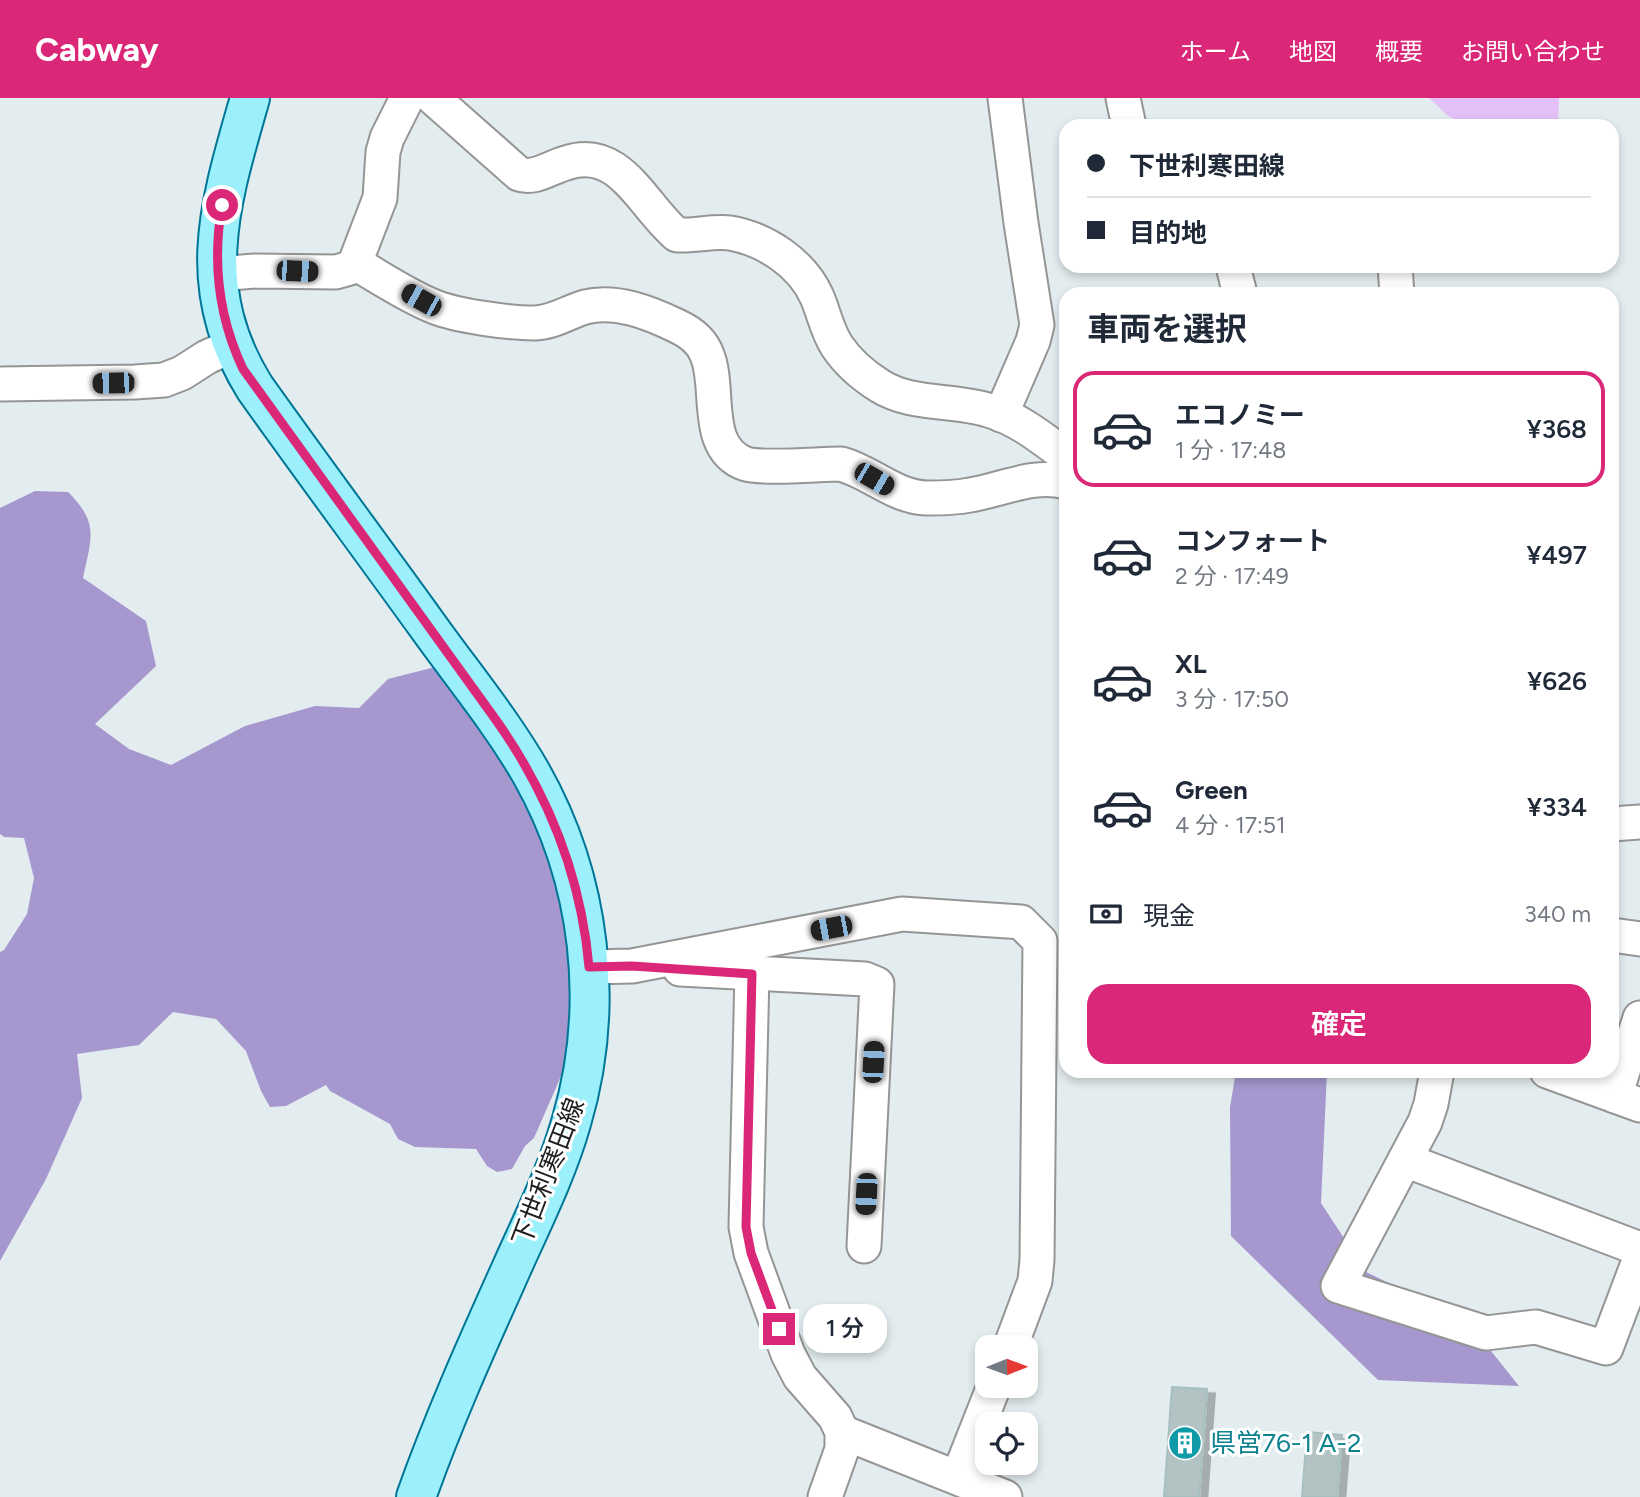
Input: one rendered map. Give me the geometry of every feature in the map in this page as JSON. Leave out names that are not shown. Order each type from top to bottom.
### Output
[{"type":"main road","name":"下世利寒田線","points":[[250,98],[222,205],[216,239],[222,310],[232,346],[255,388],[529,770],[551,813],[575,881],[585,926],[590,1001],[587,1051],[571,1124],[535,1215],[450,1405],[416,1497]]},
{"type":"street","points":[[217,274],[256,271],[336,272],[355,264],[380,198],[383,152],[387,138],[407,98]]},
{"type":"street","points":[[433,98],[519,174],[533,176],[566,162],[590,159],[618,170],[677,235],[726,233],[760,241],[779,253],[807,281],[816,294],[835,344],[856,367],[879,386],[919,400],[988,409],[1041,437],[1059,451]]},
{"type":"street","points":[[1001,415],[1033,341],[1037,325],[1005,98]]},
{"type":"street","points":[[1123,98],[1128,119]]},
{"type":"street","points":[[355,264],[433,306],[447,310],[534,323],[557,319],[584,308],[607,306],[640,311],[680,327],[699,342],[708,356],[722,443],[727,452],[750,465],[841,464],[853,467],[903,494],[925,498],[971,495],[1045,478],[1059,481]]},
{"type":"street","points":[[0,384],[135,383],[164,380],[232,346]]},
{"type":"street","points":[[1619,824],[1640,822]]},
{"type":"street","points":[[632,966],[902,914],[1021,922],[1040,941],[1037,1260],[1035,1281],[1015,1335]]},
{"type":"street","points":[[1619,936],[1640,939]]},
{"type":"street","points":[[589,967],[632,966],[865,979],[877,984],[864,1246]]},
{"type":"street","points":[[752,974],[746,1227],[751,1253],[788,1354],[800,1377],[835,1417],[842,1432],[842,1449],[825,1497]]},
{"type":"street","points":[[1566,1078],[1627,1100],[1640,1018]]},
{"type":"street","points":[[1436,1078],[1425,1122],[1338,1286],[1486,1333],[1536,1327],[1606,1348],[1640,1258]]},
{"type":"street","points":[[1405,1160],[1640,1249]]},
{"type":"street","points":[[958,1477],[990,1398]]},
{"type":"street","points":[[842,1432],[1005,1497]]},
{"type":"shaded area","points":[[1429,98],[1559,98],[1558,119],[1454,119]]},
{"type":"shaded area","points":[[35,491],[68,492],[78,503],[85,513],[91,532],[83,578],[146,621],[156,666],[95,724],[129,749],[171,765],[245,726],[315,706],[359,708],[388,679],[435,667],[527,788],[580,957],[565,1067],[534,1138],[525,1146],[512,1169],[497,1172],[487,1166],[476,1149],[415,1147],[398,1139],[390,1124],[330,1091],[326,1085],[286,1106],[270,1107],[246,1051],[216,1019],[173,1012],[139,1045],[77,1054],[82,1098],[46,1179],[0,1261],[0,952],[4,950],[27,914],[34,878],[24,838],[4,837],[0,834],[0,508]]},
{"type":"shaded area","points":[[1235,1078],[1327,1078],[1321,1203],[1366,1272],[1467,1321],[1519,1386],[1378,1380],[1231,1236],[1230,1107]]},
{"type":"building","name":"県営76-1 A-2","points":[[1172,1387],[1207,1389],[1199,1497],[1164,1497]]},
{"type":"building","points":[[1307,1432],[1342,1435],[1337,1497],[1302,1497]]},
{"type":"place","name":"県営76-1 A-2","points":[[1185,1443]]},
{"type":"route","points":[[222,205],[216,239],[218,284],[227,330],[243,369],[496,720],[529,770],[551,813],[575,881],[585,926],[589,967],[632,966],[752,974],[746,1227],[751,1253],[779,1329]]}]
